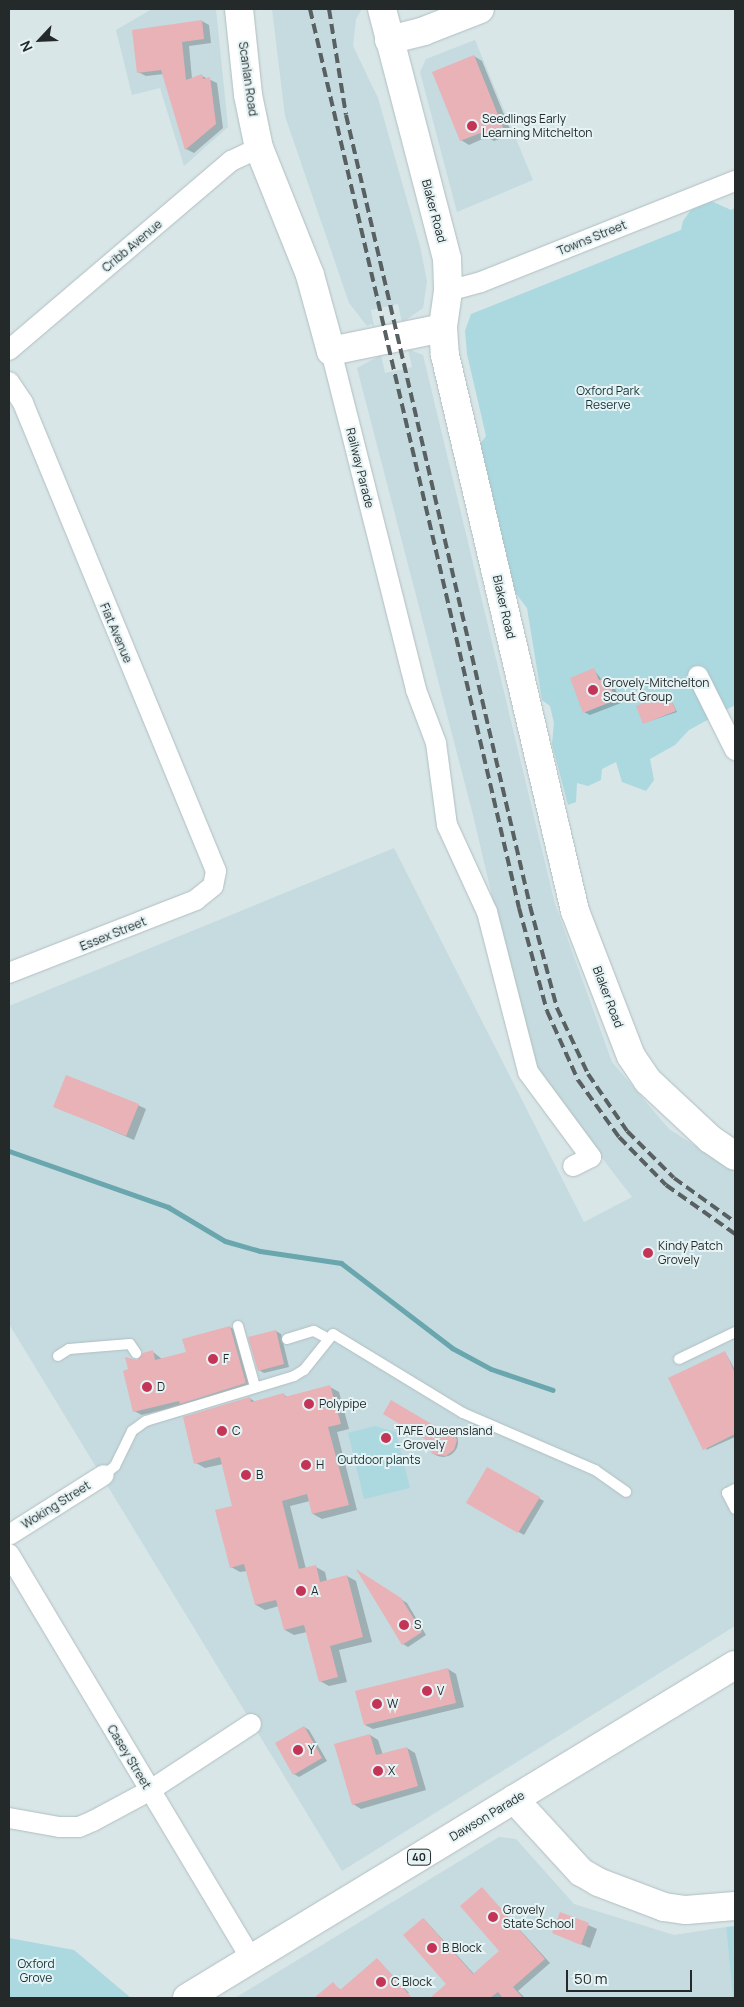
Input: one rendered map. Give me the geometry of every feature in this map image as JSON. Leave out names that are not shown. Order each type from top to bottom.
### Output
[{"type":"street","name":"Scanlan Road","points":[[239,9],[248,95],[259,148]]},
{"type":"street","name":"Blaker Road","points":[[382,9],[447,259],[448,291],[443,328],[445,355],[575,911],[631,1056],[648,1081],[710,1139],[735,1156]]},
{"type":"street","points":[[389,40],[424,32],[480,9]]},
{"type":"street","name":"Cribb Avenue","points":[[9,350],[230,161],[259,148]]},
{"type":"street","name":"Railway Parade","points":[[259,148],[310,275],[331,351],[416,690],[436,743],[441,793],[447,825],[487,912],[528,1072],[590,1157],[573,1166]]},
{"type":"street","name":"Towns Street","points":[[448,291],[481,282],[735,181]]},
{"type":"street","points":[[331,351],[443,328]]},
{"type":"street","name":"Fiat Avenue","points":[[9,382],[23,403],[216,871],[213,886]]},
{"type":"street","points":[[698,676],[735,750]]},
{"type":"street","name":"Essex Street","points":[[9,973],[196,900],[213,886]]},
{"type":"street","name":"Woking Street","points":[[9,1535],[104,1475]]},
{"type":"street","name":"Casey Street","points":[[9,1554],[251,1959]]},
{"type":"street","name":"Dawson Parade","points":[[187,1998],[735,1665]]},
{"type":"street","points":[[9,1818],[58,1827],[79,1826],[149,1791],[251,1724]]},
{"type":"street","points":[[514,1799],[581,1872],[598,1882],[664,1907],[686,1910],[735,1906]]},
{"type":"lane","points":[[238,1326],[255,1387]]},
{"type":"lane","points":[[287,1339],[314,1331],[327,1338]]},
{"type":"lane","points":[[679,1359],[735,1332]]},
{"type":"lane","points":[[104,1475],[115,1466],[132,1431],[146,1421],[304,1370],[327,1338],[336,1334],[462,1413],[595,1470],[626,1492]]},
{"type":"lane","points":[[58,1356],[68,1349],[130,1344],[136,1353]]},
{"type":"lane","points":[[735,1489],[727,1493],[735,1509]]},
{"type":"shaded area","points":[[152,9],[216,9],[228,127],[184,166],[160,88],[132,95],[116,30]]},
{"type":"shaded area","points":[[272,9],[362,9],[356,19],[353,46],[378,98],[420,246],[427,281],[423,308],[402,323],[398,304],[371,310],[374,327],[371,324],[367,326],[349,303],[285,116]]},
{"type":"shaded area","name":"Seedlings Early Learning Mitchelton","points":[[475,40],[533,180],[457,212],[420,72],[426,59]]},
{"type":"shaded area","name":"TAFE Queensland - Grovely","points":[[408,349],[423,355],[555,904],[612,1062],[669,1129],[735,1171],[735,1626],[342,1871],[9,1324],[9,1006],[394,848],[584,1222],[632,1197],[532,1067],[473,815],[357,368],[381,355],[385,373],[412,367]]},
{"type":"shaded area","name":"Grovely State School","points":[[499,1837],[516,1839],[574,1904],[674,1935],[726,1927],[733,1998],[235,1998]]},
{"type":"green space","name":"Oxford Park Reserve","points":[[711,201],[731,210],[735,208],[735,705],[689,730],[675,745],[650,759],[654,780],[646,791],[622,782],[616,762],[602,769],[601,780],[588,786],[577,783],[576,802],[568,805],[552,744],[554,723],[550,706],[542,700],[527,608],[511,587],[484,465],[480,444],[486,436],[467,354],[465,331],[471,314],[681,230],[683,221],[691,210]]},
{"type":"green space","name":"Outdoor plants","points":[[375,1426],[396,1432],[410,1488],[364,1499],[348,1433]]},
{"type":"green space","points":[[735,1926],[735,1998],[733,1998],[726,1927]]},
{"type":"green space","name":"Oxford Grove","points":[[9,1938],[74,1950],[131,1998],[9,1998]]},
{"type":"building","points":[[202,20],[204,39],[182,42],[186,80],[202,74],[203,79],[210,77],[216,124],[185,150],[161,70],[137,73],[132,30]]},
{"type":"building","points":[[474,55],[504,130],[485,137],[483,132],[460,141],[432,72]]},
{"type":"building","name":"Grovely-Mitchelton Scout Group","points":[[594,668],[599,680],[607,677],[616,700],[583,713],[570,678]]},
{"type":"building","points":[[668,693],[676,711],[643,724],[636,706]]},
{"type":"building","points":[[66,1075],[139,1104],[126,1136],[53,1107]]},
{"type":"building","points":[[230,1326],[246,1383],[180,1404],[179,1401],[133,1412],[123,1371],[128,1369],[125,1357],[137,1360],[143,1353],[153,1350],[155,1360],[186,1352],[182,1339]]},
{"type":"building","points":[[276,1330],[284,1364],[258,1371],[248,1337]]},
{"type":"building","points":[[725,1351],[735,1373],[735,1434],[703,1450],[668,1378]]},
{"type":"building","points":[[330,1385],[341,1424],[328,1427],[349,1505],[312,1514],[307,1494],[282,1501],[299,1569],[316,1565],[320,1582],[347,1575],[363,1637],[330,1646],[338,1677],[319,1682],[304,1625],[284,1630],[276,1600],[255,1605],[244,1564],[230,1568],[215,1510],[232,1506],[220,1457],[194,1464],[183,1417],[250,1397],[251,1402],[284,1393],[285,1397]]},
{"type":"building","points":[[391,1400],[435,1426],[450,1427],[457,1440],[454,1450],[446,1456],[432,1454],[425,1439],[383,1414]]},
{"type":"building","points":[[487,1467],[540,1497],[518,1533],[466,1503]]},
{"type":"building","points":[[356,1569],[401,1598],[422,1632],[402,1645]]},
{"type":"building","points":[[448,1668],[456,1703],[364,1725],[355,1691]]},
{"type":"building","name":"Y","points":[[304,1726],[322,1758],[293,1775],[275,1743]]},
{"type":"building","name":"X","points":[[370,1734],[376,1755],[407,1747],[418,1786],[352,1805],[334,1744]]},
{"type":"building","points":[[482,1887],[545,1959],[513,1987],[523,1998],[503,1998],[498,1992],[490,1998],[430,1998],[446,1984],[403,1935],[423,1918],[473,1974],[499,1951],[460,1906]]},
{"type":"building","points":[[560,1912],[589,1923],[581,1945],[552,1933]]},
{"type":"building","points":[[377,1958],[412,1998],[314,1998],[333,1982],[340,1990]]},
{"type":"waterway","points":[[9,1151],[168,1207],[225,1241],[260,1251],[341,1263],[452,1348],[491,1369],[553,1390]]},
{"type":"railway","points":[[310,9],[519,908],[547,1011],[578,1080],[619,1137],[666,1185],[735,1234]]},
{"type":"railway","points":[[329,9],[346,115],[530,906],[557,1008],[588,1074],[627,1131],[674,1178],[735,1222]]},
{"type":"place","name":"Seedlings Early Learning Mitchelton","points":[[472,126]]},
{"type":"place","name":"Grovely-Mitchelton Scout Group","points":[[593,690]]},
{"type":"place","name":"Kindy Patch Grovely","points":[[648,1253]]},
{"type":"place","name":"F","points":[[213,1359]]},
{"type":"place","name":"D","points":[[147,1387]]},
{"type":"place","name":"Polypipe","points":[[309,1404]]},
{"type":"place","name":"C","points":[[222,1431]]},
{"type":"place","name":"TAFE Queensland - Grovely","points":[[386,1438]]},
{"type":"place","name":"H","points":[[306,1465]]},
{"type":"place","name":"B","points":[[246,1475]]},
{"type":"place","name":"A","points":[[301,1591]]},
{"type":"place","name":"S","points":[[404,1625]]},
{"type":"place","name":"V","points":[[427,1691]]},
{"type":"place","name":"W","points":[[377,1704]]},
{"type":"place","name":"Y","points":[[298,1750]]},
{"type":"place","name":"X","points":[[378,1771]]},
{"type":"place","name":"Grovely State School","points":[[493,1917]]},
{"type":"place","name":"B Block","points":[[432,1948]]},
{"type":"place","name":"C Block","points":[[381,1982]]}]
